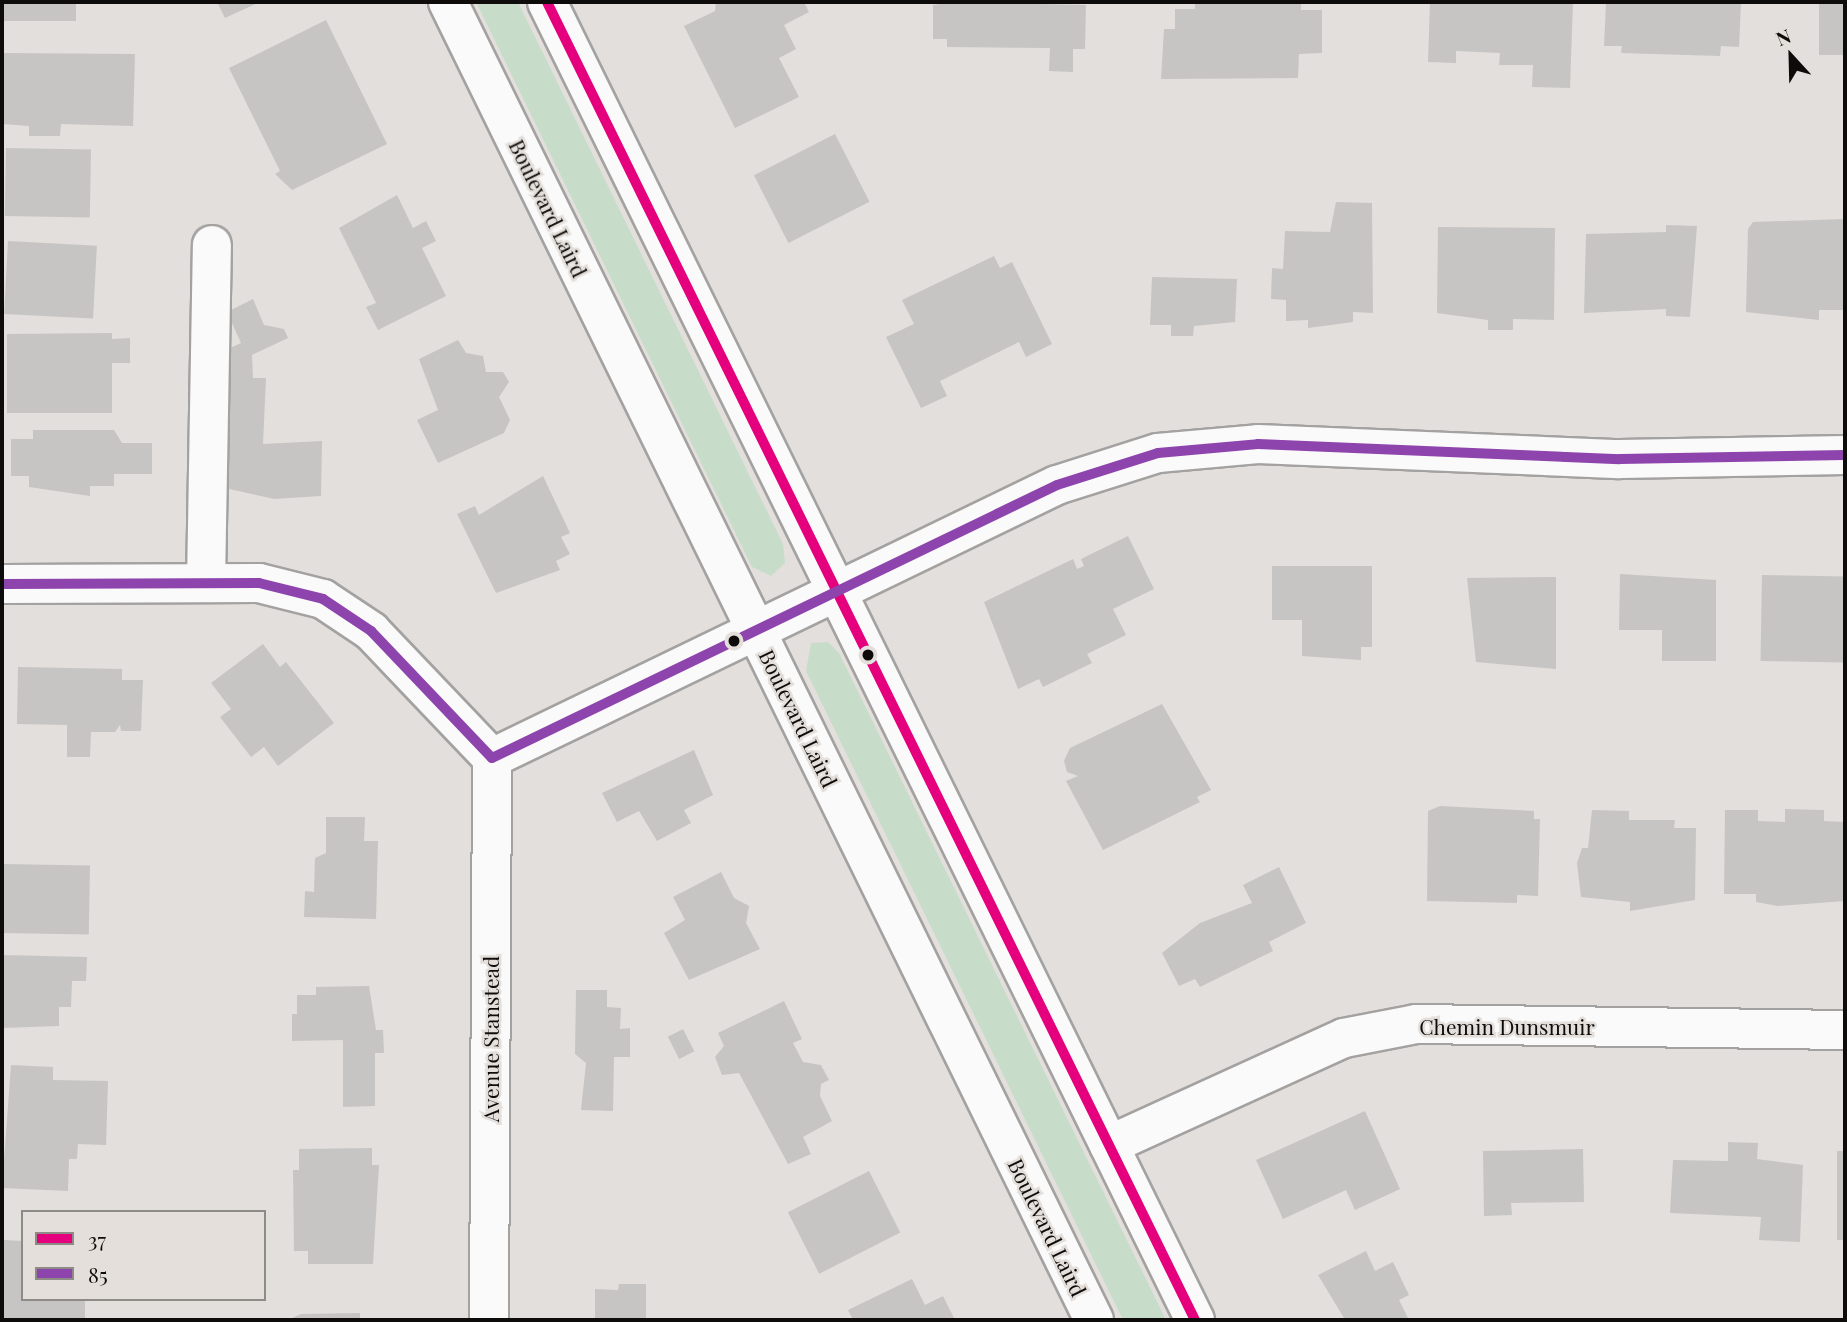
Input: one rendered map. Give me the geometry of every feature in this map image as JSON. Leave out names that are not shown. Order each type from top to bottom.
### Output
[{"type":"street","name":"Boulevard Laird","points":[[448,2],[1094,1320]]},
{"type":"street","points":[[547,2],[1195,1320]]},
{"type":"street","points":[[206,583],[212,244]]},
{"type":"street","points":[[2,584],[259,583],[323,599],[371,631],[492,758],[835,588],[1057,485],[1158,453],[1258,444],[1620,458],[1845,455]]},
{"type":"street","name":"Avenue Stanstead","points":[[489,1320],[492,758]]},
{"type":"street","name":"Chemin Dunsmuir","points":[[1109,1144],[1344,1038],[1416,1024],[1845,1030]]},
{"type":"green space","points":[[476,2],[518,2],[783,544],[785,563],[771,576],[752,567]]},
{"type":"green space","points":[[828,642],[839,653],[1166,1320],[1123,1320],[806,671],[811,643]]},
{"type":"building","points":[[2,2],[76,2],[76,21],[2,21]]},
{"type":"building","points":[[217,2],[260,2],[225,18]]},
{"type":"building","points":[[716,2],[804,2],[809,12],[784,25],[796,49],[779,58],[799,97],[735,128],[684,26],[715,11]]},
{"type":"building","points":[[953,2],[1086,5],[1085,49],[1073,49],[1073,72],[1049,71],[1050,48],[947,47],[947,39],[933,39],[933,5]]},
{"type":"building","points":[[1195,2],[1301,2],[1301,10],[1322,10],[1322,53],[1299,54],[1298,78],[1161,79],[1164,29],[1175,29],[1175,9],[1195,9]]},
{"type":"building","points":[[1430,2],[1573,2],[1570,88],[1532,87],[1533,65],[1499,65],[1500,53],[1456,51],[1456,63],[1428,62]]},
{"type":"building","points":[[1741,2],[1739,47],[1721,46],[1720,56],[1621,53],[1622,46],[1604,46],[1606,3]]},
{"type":"building","points":[[1819,2],[1845,2],[1845,55],[1819,55]]},
{"type":"building","points":[[326,20],[387,144],[292,190],[275,174],[280,171],[229,68]]},
{"type":"building","points":[[2,53],[135,54],[133,126],[61,124],[60,136],[29,136],[29,126],[2,124]]},
{"type":"building","points":[[835,134],[870,202],[788,243],[754,175]]},
{"type":"building","points":[[6,148],[91,149],[90,217],[5,216]]},
{"type":"building","points":[[397,195],[413,228],[426,221],[436,241],[422,248],[446,296],[378,330],[366,307],[376,303],[339,228]]},
{"type":"building","points":[[1336,202],[1372,203],[1373,313],[1353,312],[1353,322],[1308,328],[1308,320],[1286,321],[1286,300],[1271,299],[1272,268],[1283,269],[1285,231],[1330,232]]},
{"type":"building","points":[[1845,219],[1845,310],[1819,310],[1819,320],[1746,312],[1748,229],[1753,222]]},
{"type":"building","points":[[1666,225],[1697,226],[1690,317],[1666,316],[1666,309],[1584,313],[1586,234],[1666,232]]},
{"type":"building","points":[[1438,227],[1555,228],[1554,320],[1513,319],[1513,330],[1488,330],[1488,320],[1437,313]]},
{"type":"building","points":[[8,241],[97,246],[93,319],[4,314]]},
{"type":"building","points":[[994,256],[1000,268],[1012,262],[1052,344],[1026,357],[1019,342],[940,381],[947,396],[921,408],[886,337],[914,324],[902,300]]},
{"type":"building","points":[[1152,277],[1237,279],[1235,322],[1194,326],[1193,336],[1171,336],[1171,325],[1150,325]]},
{"type":"building","points":[[253,299],[264,325],[284,329],[288,338],[252,355],[253,378],[266,378],[263,444],[322,441],[321,496],[274,499],[225,488],[226,350],[241,343],[227,312]]},
{"type":"building","points":[[112,333],[112,339],[130,338],[130,363],[112,363],[112,413],[7,413],[7,334]]},
{"type":"building","points":[[458,340],[466,353],[483,356],[486,372],[503,372],[509,382],[499,397],[510,420],[504,433],[438,463],[417,420],[438,410],[419,359]]},
{"type":"building","points":[[33,430],[114,430],[122,443],[152,443],[152,474],[114,474],[114,486],[90,486],[90,496],[29,487],[29,476],[11,476],[11,439],[33,439]]},
{"type":"building","points":[[543,476],[570,533],[561,537],[570,554],[556,561],[560,570],[496,593],[457,514],[475,506],[479,515]]},
{"type":"building","points":[[1128,536],[1154,589],[1113,609],[1126,635],[1087,654],[1092,663],[1043,687],[1039,679],[1018,689],[984,602],[1073,559],[1077,569],[1084,566],[1081,559]]},
{"type":"building","points":[[1272,566],[1372,566],[1372,647],[1361,647],[1361,660],[1302,656],[1302,620],[1272,620]]},
{"type":"building","points":[[1620,574],[1716,580],[1716,661],[1662,661],[1662,630],[1619,630]]},
{"type":"building","points":[[1762,575],[1845,576],[1843,662],[1760,661]]},
{"type":"building","points":[[1556,577],[1556,669],[1476,662],[1467,578]]},
{"type":"building","points":[[263,644],[280,667],[286,662],[334,723],[278,766],[264,747],[251,757],[220,717],[231,709],[211,683]]},
{"type":"building","points":[[18,667],[122,669],[122,680],[143,680],[141,731],[121,731],[120,725],[115,732],[91,732],[90,757],[67,757],[67,725],[17,724]]},
{"type":"building","points":[[1162,704],[1211,790],[1197,797],[1200,802],[1103,850],[1066,781],[1078,776],[1067,772],[1064,761],[1070,748]]},
{"type":"building","points":[[694,750],[713,795],[684,810],[691,823],[657,841],[639,811],[617,822],[602,793]]},
{"type":"building","points":[[1440,806],[1534,811],[1534,819],[1540,819],[1538,896],[1517,895],[1517,903],[1427,901],[1428,811]]},
{"type":"building","points":[[1785,809],[1824,810],[1824,821],[1845,822],[1845,901],[1778,906],[1756,902],[1756,894],[1724,894],[1725,810],[1758,810],[1758,821],[1785,822]]},
{"type":"building","points":[[1592,810],[1629,811],[1629,820],[1675,820],[1674,828],[1696,828],[1695,900],[1630,911],[1630,902],[1581,897],[1577,863],[1582,848],[1588,848]]},
{"type":"building","points":[[326,817],[365,817],[364,841],[378,841],[376,919],[304,917],[305,891],[314,892],[315,858],[326,853]]},
{"type":"building","points":[[2,864],[90,866],[89,935],[2,933]]},
{"type":"building","points":[[1279,867],[1306,923],[1269,942],[1273,951],[1200,987],[1195,979],[1179,986],[1162,953],[1200,923],[1252,903],[1243,885]]},
{"type":"building","points":[[721,872],[734,898],[749,906],[746,923],[760,949],[689,980],[664,933],[685,920],[673,897]]},
{"type":"building","points":[[2,955],[87,957],[86,981],[72,981],[71,1007],[59,1007],[59,1026],[2,1028]]},
{"type":"building","points":[[369,986],[376,1030],[383,1030],[384,1053],[375,1053],[375,1106],[343,1107],[343,1040],[292,1041],[292,1014],[297,1014],[297,995],[316,995],[316,987]]},
{"type":"building","points":[[576,990],[607,990],[607,1007],[621,1008],[620,1029],[630,1028],[630,1057],[614,1057],[613,1111],[581,1110],[586,1063],[575,1054]]},
{"type":"building","points":[[784,1001],[802,1039],[793,1043],[803,1062],[821,1065],[829,1080],[821,1084],[820,1096],[832,1121],[803,1137],[811,1154],[788,1164],[739,1073],[722,1075],[715,1057],[724,1046],[718,1033]]},
{"type":"building","points":[[683,1029],[694,1051],[679,1059],[668,1037]]},
{"type":"building","points":[[11,1065],[53,1067],[53,1080],[108,1081],[106,1145],[78,1144],[77,1159],[69,1159],[68,1191],[2,1188]]},
{"type":"building","points":[[1365,1111],[1400,1189],[1355,1210],[1346,1190],[1283,1219],[1256,1160]]},
{"type":"building","points":[[1728,1142],[1758,1143],[1757,1159],[1803,1165],[1800,1242],[1759,1240],[1761,1217],[1670,1213],[1673,1160],[1728,1161]]},
{"type":"building","points":[[372,1148],[372,1165],[379,1165],[373,1264],[308,1264],[308,1251],[294,1251],[293,1170],[299,1170],[299,1149]]},
{"type":"building","points":[[1583,1149],[1584,1202],[1511,1203],[1512,1215],[1484,1216],[1483,1151]]},
{"type":"building","points":[[1837,1151],[1845,1151],[1845,1240],[1837,1240]]},
{"type":"building","points":[[869,1171],[900,1232],[819,1274],[788,1212]]},
{"type":"building","points":[[4,1240],[21,1241],[21,1301],[85,1301],[85,1320],[2,1320]]},
{"type":"building","points":[[1366,1251],[1375,1271],[1393,1262],[1409,1295],[1399,1300],[1409,1320],[1338,1320],[1344,1318],[1318,1275]]},
{"type":"building","points":[[912,1279],[925,1305],[943,1296],[955,1320],[853,1320],[848,1310]]},
{"type":"building","points":[[619,1284],[646,1284],[646,1320],[595,1320],[595,1289],[618,1290]]},
{"type":"building","points":[[360,1313],[360,1320],[288,1320],[301,1314]]},
{"type":"transit line","name":"37","points":[[547,2],[1195,1320]]},
{"type":"transit line","name":"85","points":[[2,584],[259,583],[323,599],[371,631],[492,758],[1057,485],[1158,453],[1258,444],[1620,459],[1845,455]]}]
